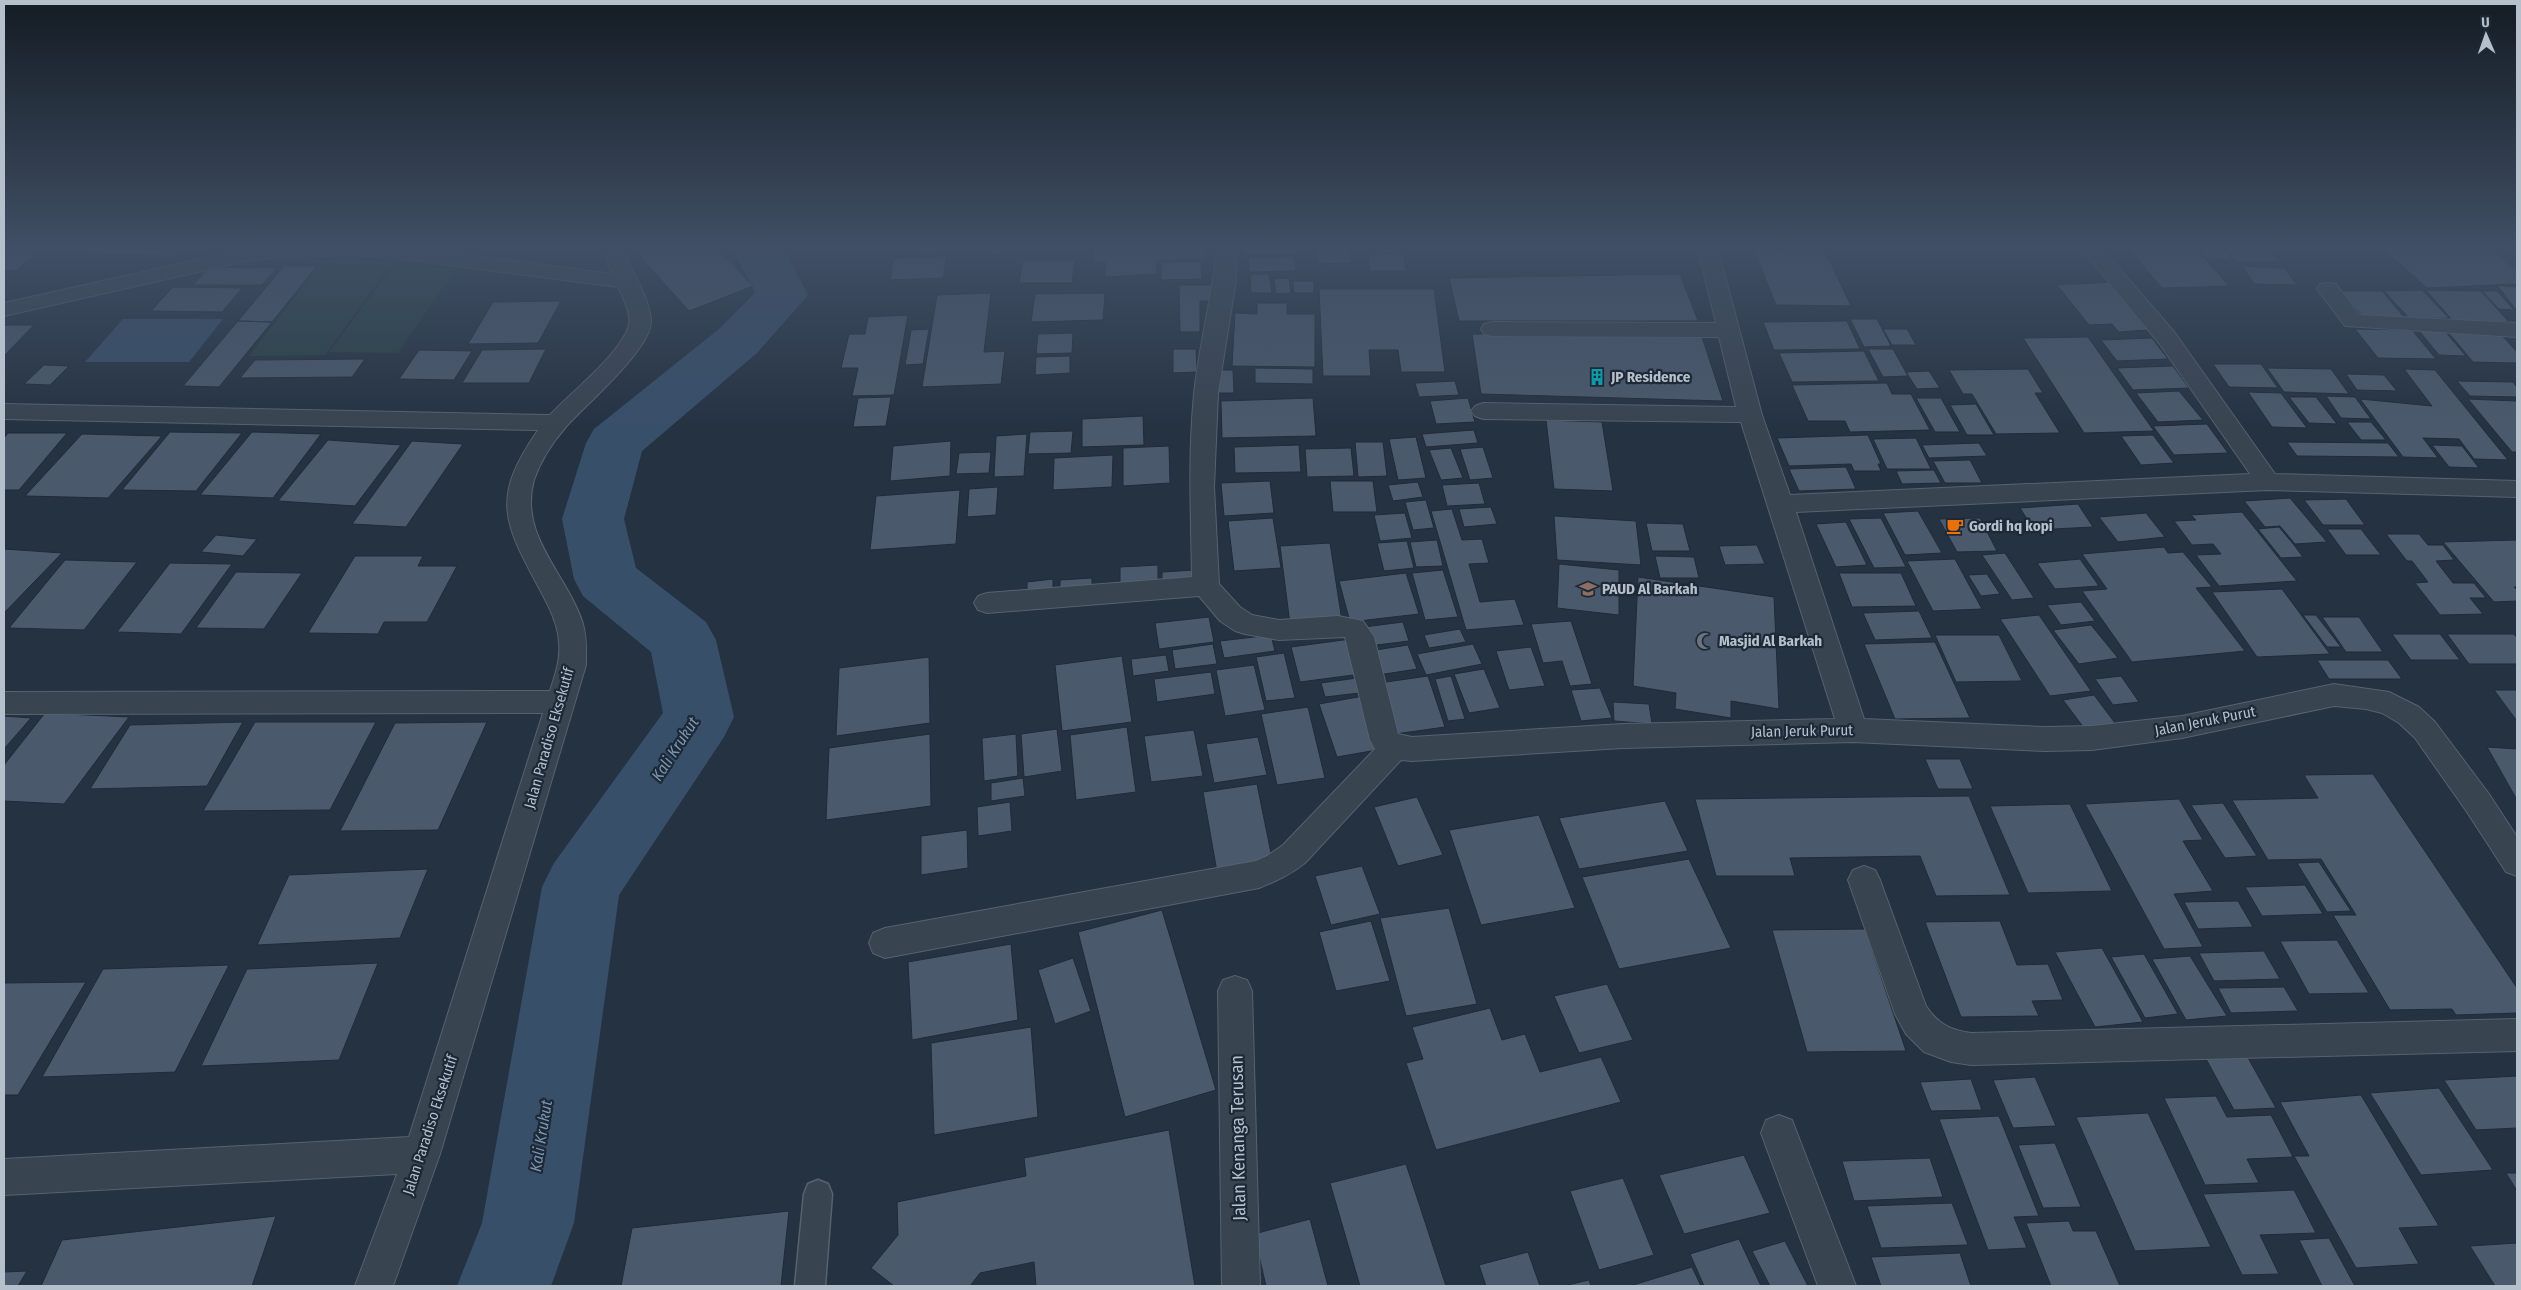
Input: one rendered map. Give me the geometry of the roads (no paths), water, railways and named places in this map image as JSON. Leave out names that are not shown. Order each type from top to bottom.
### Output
[{"type":"street","name":"Jalan Paradiso Eksekutif","points":[[374,1286],[422,1154],[572,665],[573,641],[564,615],[521,528],[519,508],[521,482],[535,454],[556,423],[631,344],[640,326],[640,312],[637,306]]},
{"type":"street","points":[[885,944],[1259,874],[1278,866],[1294,854],[1396,747],[1385,740],[1360,637],[1353,628],[1338,626],[1279,630],[1245,624],[1230,614],[1206,586],[1202,487],[1208,378],[1220,306]]},
{"type":"street","points":[[1721,306],[1750,415],[1781,504],[1853,730]]},
{"type":"street","points":[[2140,306],[2167,338],[2268,482]]},
{"type":"street","points":[[2341,306],[2353,321],[2517,330]]},
{"type":"street","points":[[1492,329],[1727,330]]},
{"type":"street","points":[[1483,411],[1750,415]]},
{"type":"street","points":[[4,412],[556,423]]},
{"type":"street","points":[[1781,504],[2268,482],[2517,489]]},
{"type":"street","points":[[988,604],[1206,586]]},
{"type":"street","name":"Jalan Jeruk Purut","points":[[1396,747],[1412,749],[1623,736],[1853,730],[2045,739],[2092,738],[2182,727],[2334,695],[2366,698],[2389,703],[2409,715],[2425,730],[2478,803],[2517,863]]},
{"type":"street","points":[[4,703],[562,702]]},
{"type":"street","points":[[1864,880],[1912,1014],[1921,1028],[1935,1041],[1951,1047],[1971,1049],[2517,1035]]},
{"type":"street","name":"Jalan Kenanga Terusan","points":[[1235,990],[1241,1286]]},
{"type":"street","points":[[1779,1132],[1837,1286]]},
{"type":"street","points":[[4,1177],[422,1154]]},
{"type":"lane","points":[[810,1286],[818,1194]]},
{"type":"water","points":[[123,319],[223,319],[189,362],[85,362]]},
{"type":"waterway","name":"Kali Krukut","points":[[504,1286],[528,1223],[581,887],[699,717],[682,640],[606,579],[593,519],[615,443],[738,341],[771,306]]},
{"type":"place","name":"JP Residence","points":[[1597,377]]},
{"type":"place","name":"Gordi hq kopi","points":[[1955,526]]},
{"type":"place","name":"PAUD Al Barkah","points":[[1588,589]]},
{"type":"place","name":"Masjid Al Barkah","points":[[1705,641]]}]
